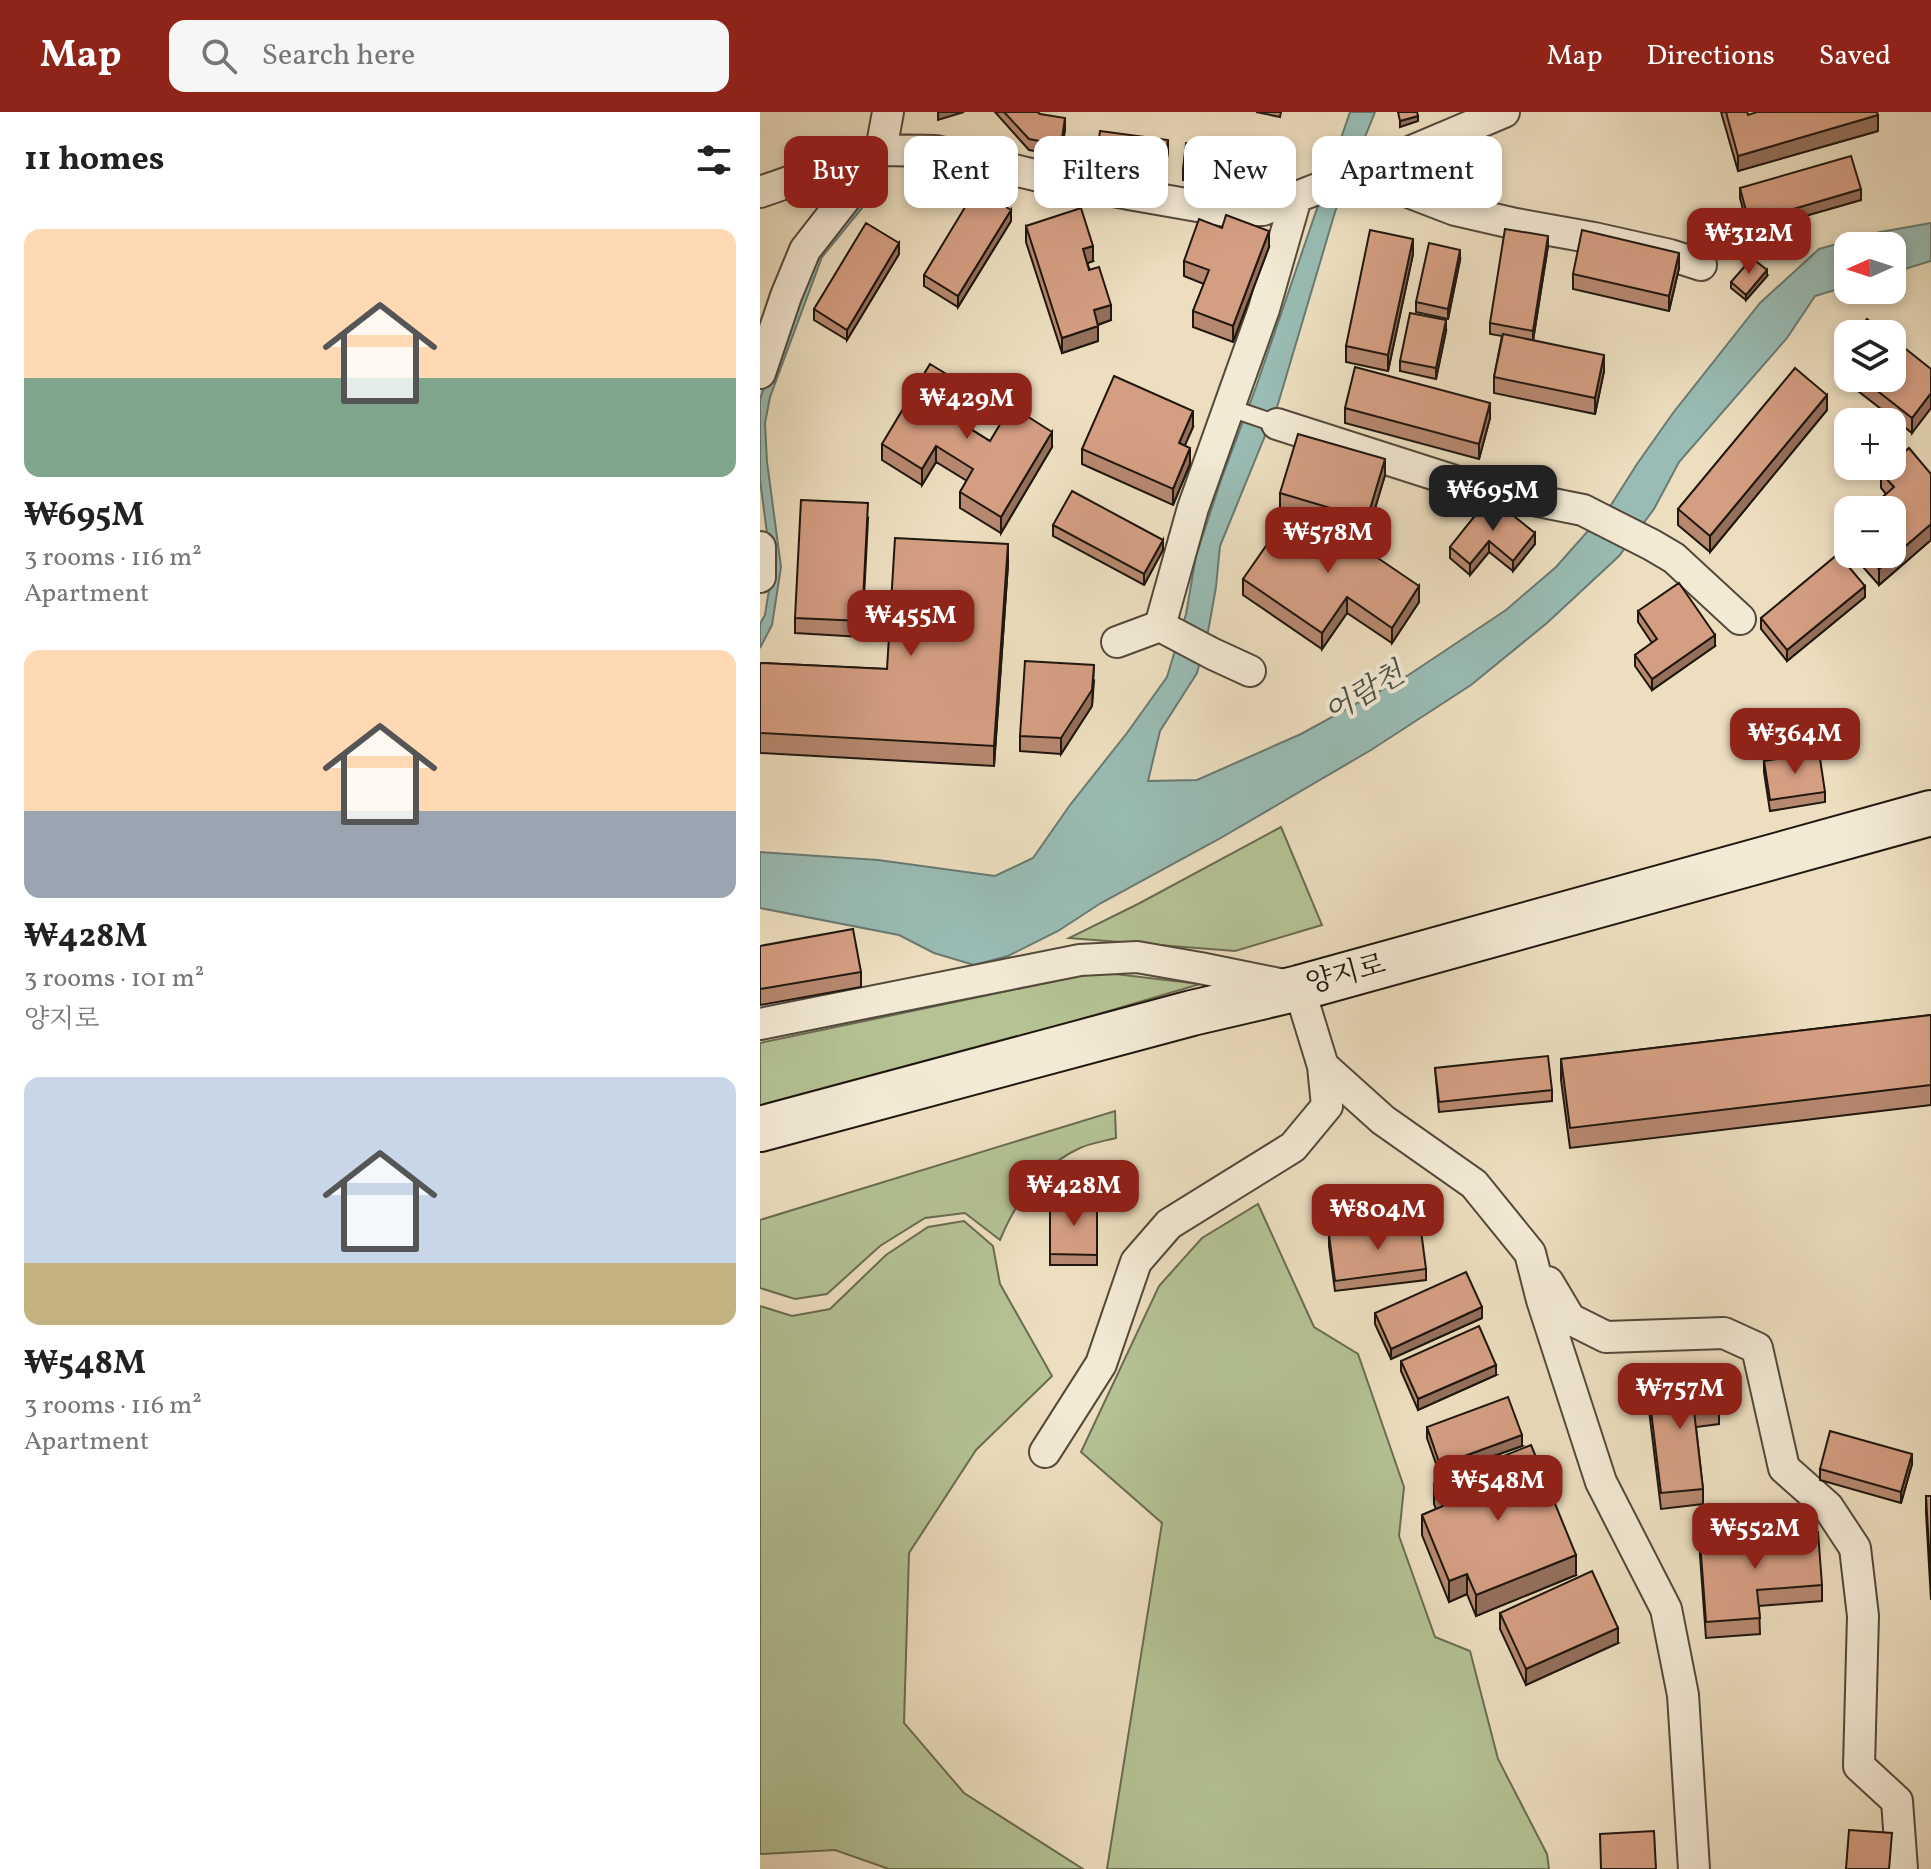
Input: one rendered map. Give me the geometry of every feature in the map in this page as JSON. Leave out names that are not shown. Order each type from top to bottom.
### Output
[{"type":"street","points":[[879,136],[888,112]]},
{"type":"street","points":[[1447,136],[1504,112]]},
{"type":"street","points":[[888,152],[936,151],[1043,177],[1184,203]]},
{"type":"street","points":[[760,192],[784,184]]},
{"type":"street","points":[[1296,198],[1312,192]]},
{"type":"street","points":[[760,373],[805,250],[838,208]]},
{"type":"street","points":[[1210,208],[1226,211],[1268,208]]},
{"type":"street","points":[[1160,626],[1193,508],[1264,309],[1293,208]]},
{"type":"street","points":[[1450,208],[1670,255],[1701,265]]},
{"type":"street","points":[[1277,424],[1483,490],[1583,510],[1674,558],[1740,619]]},
{"type":"street","points":[[760,547],[760,577]]},
{"type":"street","points":[[1117,642],[1160,626],[1250,671]]},
{"type":"street","name":"양지로","points":[[760,1129],[1192,1013],[1299,988],[1931,813]]},
{"type":"street","points":[[760,1024],[1080,960],[1137,957],[1299,988],[1323,1066],[1327,1106],[1293,1147],[1169,1224],[1136,1262],[1101,1364],[1045,1452]]},
{"type":"street","points":[[1323,1066],[1383,1120],[1474,1184],[1530,1253],[1570,1319],[1606,1337],[1724,1333],[1757,1348],[1784,1468],[1828,1507],[1855,1548],[1863,1616],[1859,1766],[1897,1801],[1902,1869]]},
{"type":"street","points":[[1530,1253],[1542,1300],[1601,1482],[1666,1609],[1683,1695],[1694,1869]]},
{"type":"lane","points":[[1230,408],[1277,424]]},
{"type":"green space","points":[[1281,827],[1322,925],[1235,951],[1069,938],[1138,904]]},
{"type":"green space","points":[[1098,972],[1200,984],[760,1110],[760,1043]]},
{"type":"green space","points":[[1115,1111],[1116,1138],[1080,1148],[1053,1164],[1022,1198],[1000,1240],[965,1213],[925,1218],[880,1246],[827,1294],[795,1299],[760,1288],[760,1220]]},
{"type":"green space","points":[[1258,1204],[1314,1327],[1358,1354],[1404,1487],[1399,1536],[1435,1637],[1470,1651],[1498,1759],[1547,1854],[1549,1869],[1107,1869],[1162,1523],[1081,1452],[1159,1286],[1202,1238]]},
{"type":"green space","points":[[964,1221],[993,1246],[1000,1284],[1052,1376],[976,1450],[909,1553],[904,1723],[964,1793],[1083,1869],[889,1869],[835,1850],[760,1854],[760,1306],[792,1316],[830,1309],[886,1255],[928,1227]]},
{"type":"water","points":[[1350,112],[1375,112],[1365,136],[1342,136]]},
{"type":"water","points":[[845,208],[862,208],[822,257],[770,397],[765,423],[767,462],[781,567],[772,625],[760,648],[760,624],[765,615],[772,571],[760,480],[760,400],[798,276]]},
{"type":"water","points":[[1317,208],[1337,208],[1278,404],[1220,546],[1208,632],[1197,673],[1160,731],[1148,781],[1197,780],[1301,734],[1407,676],[1506,610],[1556,567],[1611,505],[1673,413],[1760,303],[1819,249],[1834,245],[1834,290],[1815,296],[1787,338],[1679,462],[1654,509],[1619,556],[1547,623],[1471,685],[1371,750],[1219,839],[1101,903],[1058,931],[1008,956],[974,965],[934,953],[899,935],[760,908],[760,852],[878,860],[995,876],[1033,858],[1167,677],[1186,614],[1196,556]]},
{"type":"water","points":[[1931,223],[1931,261],[1906,269],[1906,232],[1880,232]]},
{"type":"building","points":[[1004,112],[1037,112],[1065,118],[1062,136],[1034,136],[1034,140],[1029,139]]},
{"type":"building","points":[[1398,112],[1417,112],[1418,116],[1400,121]]},
{"type":"building","points":[[1726,112],[1747,112],[1748,115],[1757,112],[1877,112],[1878,115],[1738,156]]},
{"type":"building","points":[[1100,131],[1138,136],[1099,136]]},
{"type":"building","points":[[1851,156],[1861,189],[1749,222],[1740,188]]},
{"type":"building","points":[[965,208],[1011,210],[958,296],[924,275]]},
{"type":"building","points":[[1081,208],[1093,246],[1083,249],[1089,270],[1099,267],[1111,305],[1094,310],[1098,326],[1062,338],[1026,226]]},
{"type":"building","points":[[1226,215],[1269,231],[1233,326],[1193,311],[1209,270],[1184,261],[1199,219],[1222,228]]},
{"type":"building","points":[[866,223],[899,243],[847,330],[814,309]]},
{"type":"building","points":[[1505,229],[1548,236],[1533,331],[1490,323]]},
{"type":"building","points":[[1370,230],[1413,239],[1388,355],[1346,346]]},
{"type":"building","points":[[1582,230],[1679,253],[1669,296],[1573,274]]},
{"type":"building","points":[[1429,243],[1460,250],[1448,309],[1416,302]]},
{"type":"building","points":[[1752,258],[1767,270],[1746,295],[1731,282]]},
{"type":"building","points":[[1410,313],[1446,320],[1436,368],[1400,361]]},
{"type":"building","points":[[1503,334],[1604,355],[1595,398],[1494,377]]},
{"type":"building","points":[[1906,349],[1931,369],[1931,393],[1912,418],[1906,413],[1906,408],[1899,408],[1879,392],[1906,392]]},
{"type":"building","points":[[930,364],[969,388],[951,417],[990,441],[1011,406],[1052,432],[1001,517],[960,492],[973,469],[936,446],[922,469],[882,444]]},
{"type":"building","points":[[1355,367],[1490,403],[1479,444],[1345,408]]},
{"type":"building","points":[[1795,368],[1827,395],[1710,536],[1678,509]]},
{"type":"building","points":[[1114,376],[1193,411],[1179,443],[1190,448],[1173,489],[1082,449]]},
{"type":"building","points":[[1298,434],[1385,459],[1367,519],[1280,493]]},
{"type":"building","points":[[1909,448],[1931,474],[1931,524],[1906,546],[1906,496],[1884,496],[1894,487],[1888,480],[1906,480],[1906,451]]},
{"type":"building","points":[[1072,491],[1163,540],[1144,574],[1053,525]]},
{"type":"building","points":[[1490,497],[1535,533],[1513,561],[1489,541],[1470,564],[1450,547]]},
{"type":"building","points":[[801,500],[868,503],[862,621],[795,618]]},
{"type":"building","points":[[1307,510],[1419,586],[1392,628],[1347,597],[1322,633],[1243,579],[1277,530],[1288,538]]},
{"type":"building","points":[[895,538],[1008,544],[994,746],[760,733],[760,663],[887,669]]},
{"type":"building","points":[[1834,557],[1834,568],[1850,568],[1865,586],[1787,650],[1761,618]]},
{"type":"building","points":[[1679,583],[1715,635],[1652,679],[1635,655],[1657,639],[1638,611]]},
{"type":"building","points":[[1025,661],[1094,665],[1092,690],[1061,738],[1020,736]]},
{"type":"building","points":[[1819,752],[1825,792],[1770,800],[1764,761]]},
{"type":"building","points":[[853,929],[861,972],[760,989],[760,946]]},
{"type":"building","points":[[1931,1015],[1931,1085],[1570,1128],[1561,1059]]},
{"type":"building","points":[[1548,1056],[1552,1090],[1439,1102],[1435,1068]]},
{"type":"building","points":[[1050,1202],[1097,1202],[1097,1255],[1050,1254]]},
{"type":"building","points":[[1420,1223],[1426,1269],[1335,1281],[1329,1235]]},
{"type":"building","points":[[1466,1272],[1482,1307],[1391,1349],[1375,1313]]},
{"type":"building","points":[[1479,1326],[1496,1365],[1418,1399],[1401,1361]]},
{"type":"building","points":[[1716,1378],[1719,1408],[1694,1411],[1703,1489],[1661,1493],[1648,1386]]},
{"type":"building","points":[[1508,1397],[1522,1435],[1440,1465],[1427,1427]]},
{"type":"building","points":[[1830,1431],[1912,1454],[1901,1492],[1820,1469]]},
{"type":"building","points":[[1531,1445],[1576,1555],[1476,1595],[1467,1574],[1449,1581],[1422,1515],[1443,1506],[1434,1484]]},
{"type":"building","points":[[1926,1496],[1931,1496],[1931,1584]]},
{"type":"building","points":[[1818,1532],[1822,1585],[1757,1590],[1760,1618],[1706,1622],[1700,1541]]},
{"type":"building","points":[[1592,1571],[1618,1628],[1526,1669],[1500,1613]]},
{"type":"building","points":[[1849,1830],[1892,1833],[1889,1869],[1846,1869]]},
{"type":"building","points":[[1654,1831],[1656,1869],[1601,1869],[1600,1834]]},
{"type":"water label","name":"어람천","points":[[1365,694]]}]
